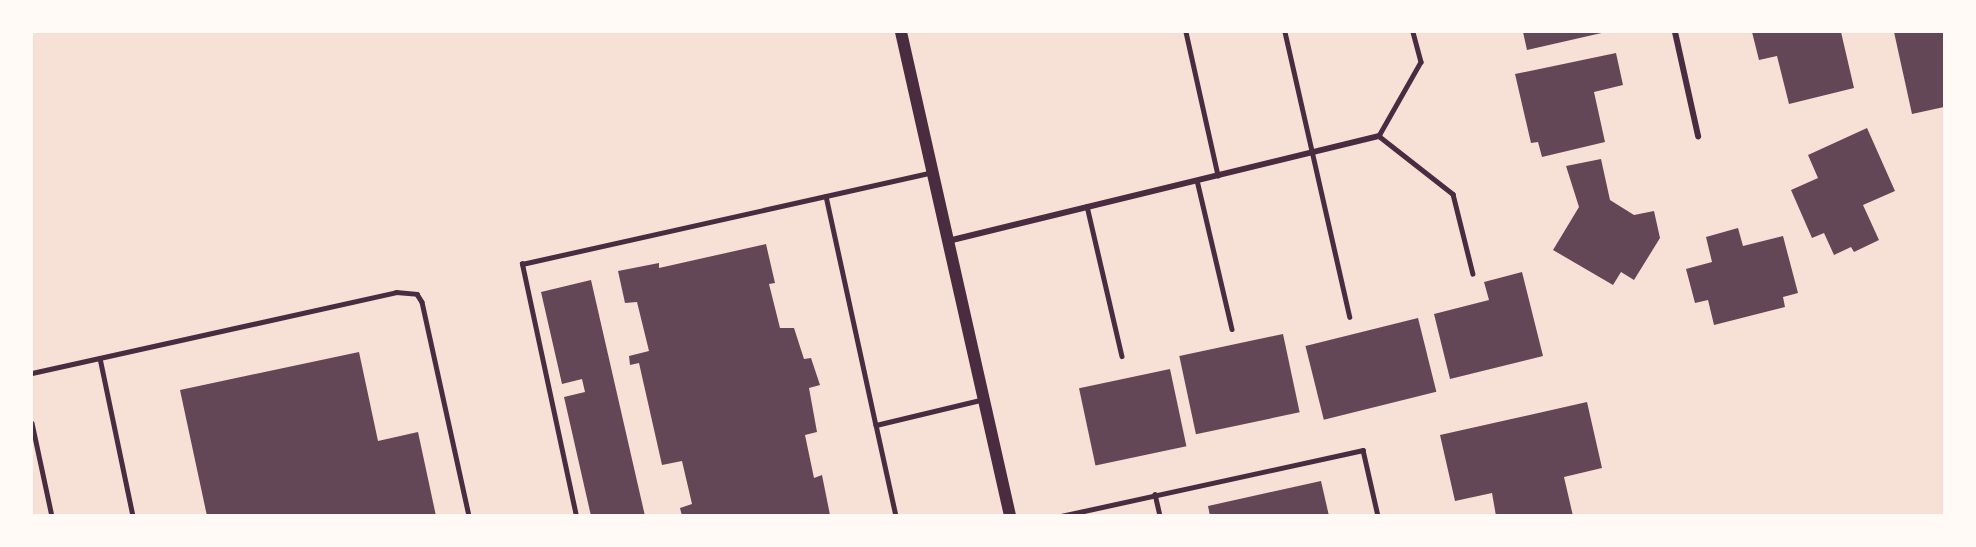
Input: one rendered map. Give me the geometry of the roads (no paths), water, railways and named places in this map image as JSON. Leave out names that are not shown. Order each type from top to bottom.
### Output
[{"type":"main road","points":[[901,32],[1010,516]]},
{"type":"street","points":[[1675,32],[1698,136]]},
{"type":"street","points":[[948,241],[1379,136]]},
{"type":"lane","points":[[1186,32],[1218,175]]},
{"type":"lane","points":[[1285,32],[1350,317]]},
{"type":"lane","points":[[1413,32],[1421,62],[1379,136],[1453,194],[1473,274]]},
{"type":"lane","points":[[576,516],[522,264],[933,172]]},
{"type":"lane","points":[[1197,180],[1232,329]]},
{"type":"lane","points":[[826,196],[896,516]]},
{"type":"lane","points":[[1087,206],[1122,356]]},
{"type":"lane","points":[[32,373],[396,292],[417,294],[422,302],[469,516]]},
{"type":"lane","points":[[100,358],[133,516]]},
{"type":"lane","points":[[876,425],[984,399]]},
{"type":"lane","points":[[32,423],[52,516]]},
{"type":"lane","points":[[1061,516],[1363,450],[1378,516]]},
{"type":"lane","points":[[1155,494],[1160,516]]}]
